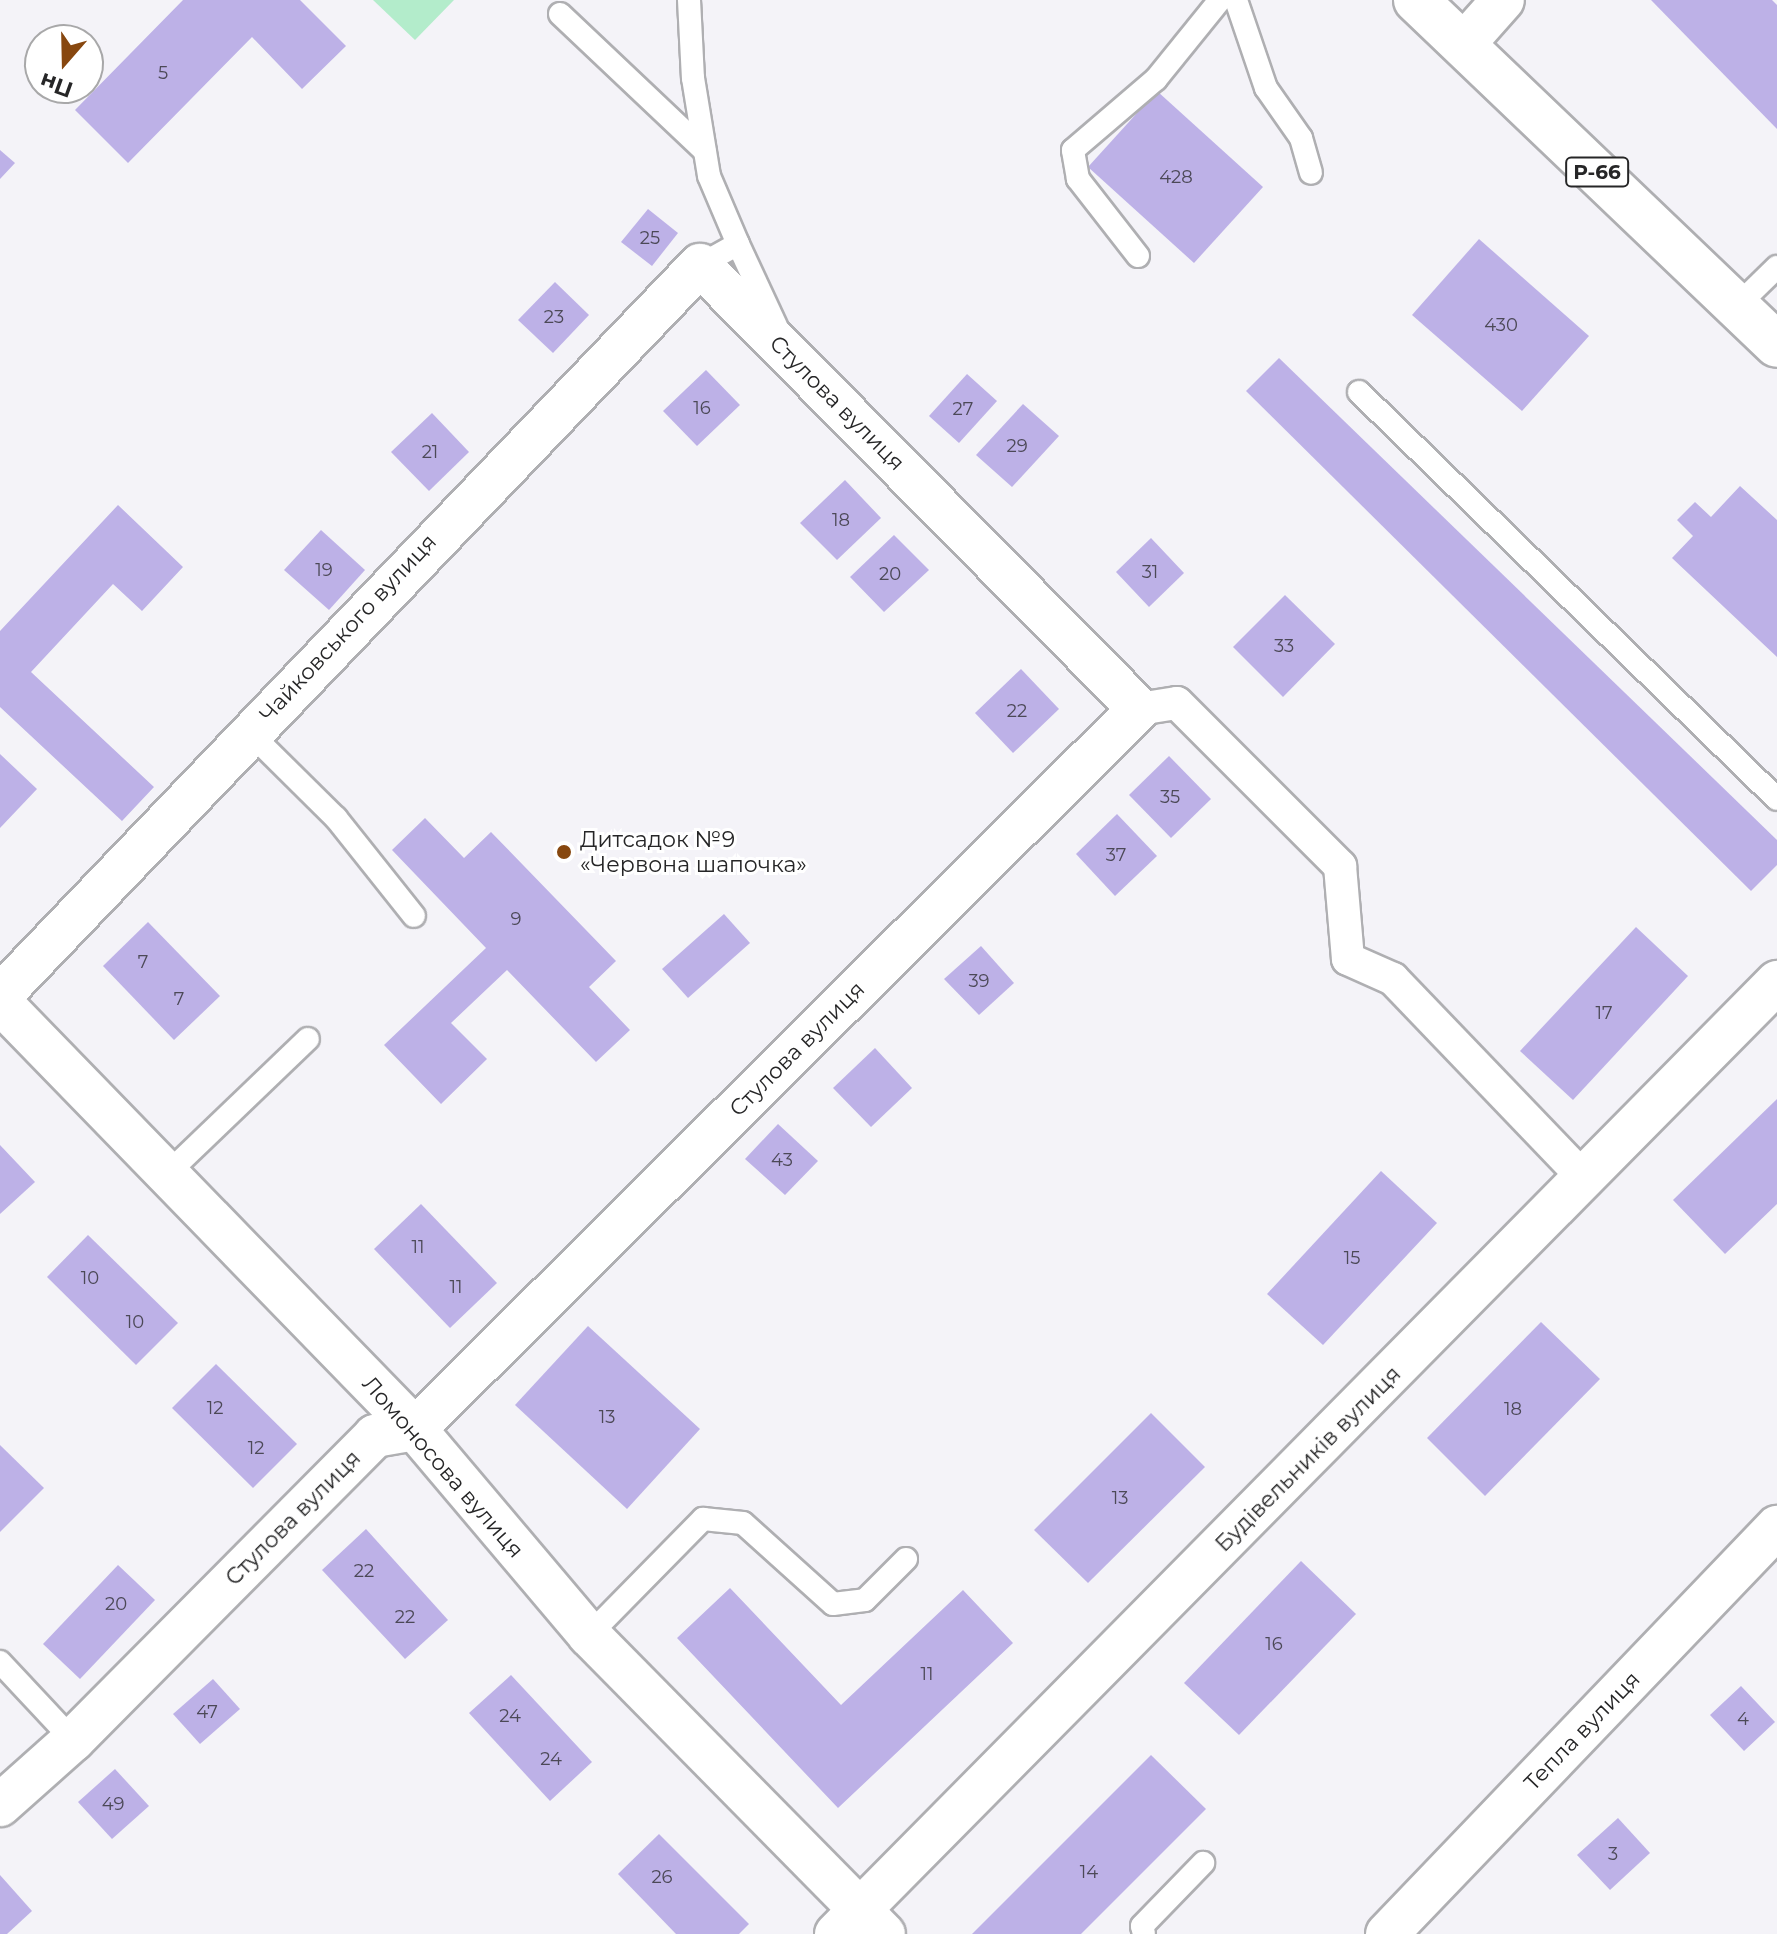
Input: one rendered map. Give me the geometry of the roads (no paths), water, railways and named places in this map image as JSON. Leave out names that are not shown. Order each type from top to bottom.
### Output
[{"type":"main road","name":"Р-66","points":[[1416,0],[1777,345]]},
{"type":"street","points":[[1463,45],[1503,0]]},
{"type":"street","name":"Стулова вулиця","points":[[0,1805],[73,1740],[375,1436],[415,1429],[1139,709],[700,265]]},
{"type":"street","name":"Чайковського вулиця","points":[[0,996],[700,265]]},
{"type":"street","points":[[1139,709],[1177,703],[1340,866],[1348,959],[1393,979],[1586,1180]]},
{"type":"street","name":"Будівельників вулиця","points":[[860,1926],[1777,982]]},
{"type":"street","name":"Ломоносова вулиця","points":[[0,1002],[415,1429],[589,1635],[860,1926]]},
{"type":"street","name":"Тепла вулиця","points":[[1387,1934],[1777,1527]]},
{"type":"lane","points":[[689,0],[693,78],[709,176],[790,356]]},
{"type":"lane","points":[[1138,256],[1078,179],[1073,150],[1156,79],[1220,0]]},
{"type":"lane","points":[[1236,0],[1266,88],[1301,138],[1311,173]]},
{"type":"lane","points":[[560,14],[705,151]]},
{"type":"lane","points":[[700,265],[738,244]]},
{"type":"lane","points":[[1737,306],[1777,267]]},
{"type":"lane","points":[[1359,392],[1777,799]]},
{"type":"lane","points":[[250,733],[336,818],[414,916]]},
{"type":"lane","points":[[167,1174],[308,1039]]},
{"type":"lane","points":[[589,1635],[703,1519],[743,1523],[833,1604],[865,1600],[906,1559]]},
{"type":"lane","points":[[0,1662],[73,1740]]},
{"type":"lane","points":[[1144,1934],[1142,1926],[1203,1863]]},
{"type":"place","name":"Дитсадок №9 «Червона шапочка»","points":[[564,852]]}]
